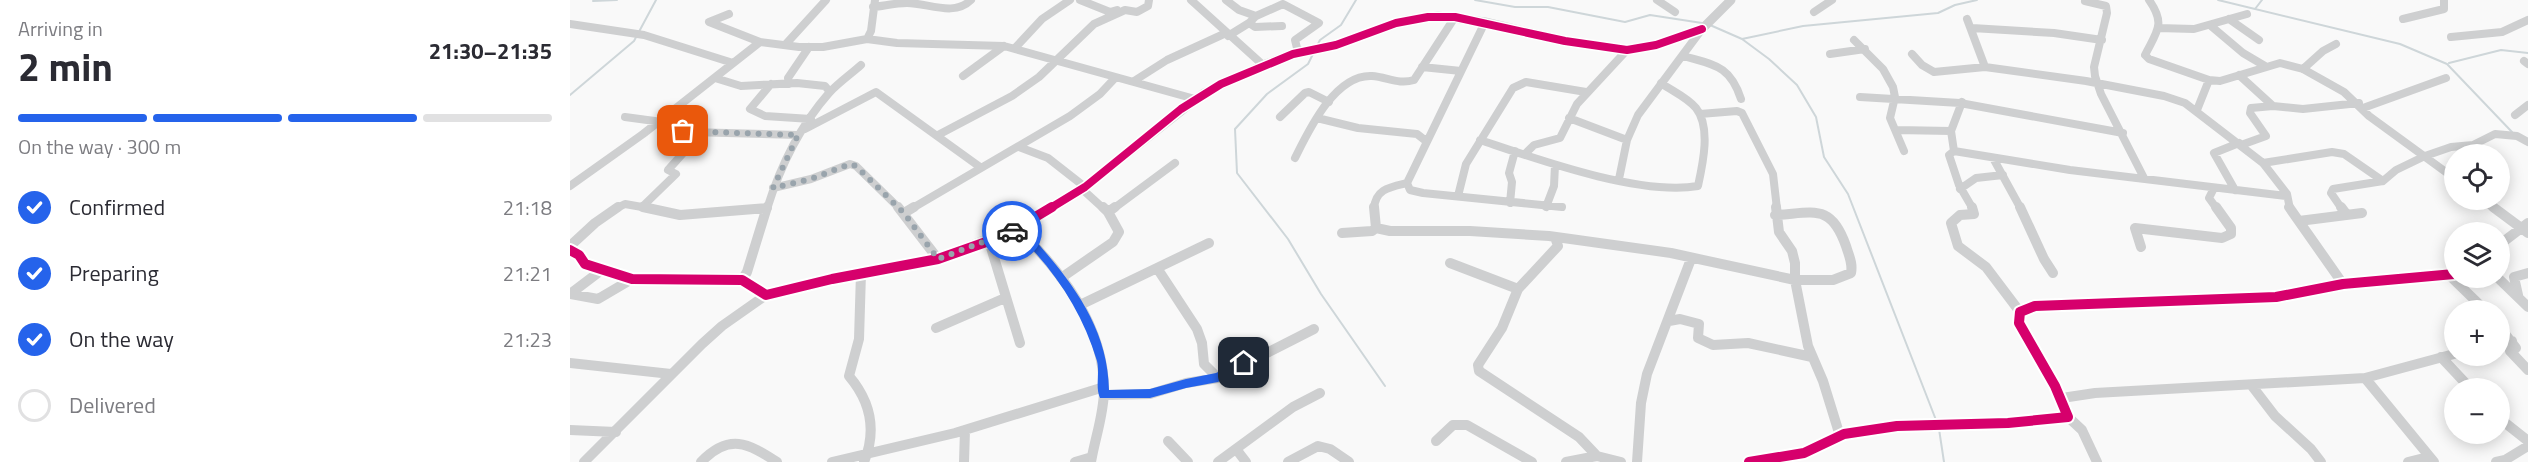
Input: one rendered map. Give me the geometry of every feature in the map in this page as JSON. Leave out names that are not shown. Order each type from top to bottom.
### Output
[{"type":"street","points":[[785,45],[826,0]]},
{"type":"street","points":[[867,39],[871,31],[874,3],[908,3],[956,9],[965,6],[971,0]]},
{"type":"street","points":[[1015,48],[1042,19],[1070,0]]},
{"type":"street","points":[[1080,0],[1110,12],[1125,10],[1137,12],[1148,6],[1149,0]]},
{"type":"street","points":[[1226,0],[1239,10],[1256,16]]},
{"type":"street","points":[[1657,0],[1675,12]]},
{"type":"street","points":[[1619,178],[1628,140],[1638,115],[1705,26],[1731,0]]},
{"type":"street","points":[[1814,12],[1832,0]]},
{"type":"street","points":[[2149,0],[2159,14],[2158,28],[2146,57],[2195,77],[2220,81],[2265,66],[2285,63],[2303,69],[2344,92],[2361,105],[2369,116],[2444,170]]},
{"type":"street","points":[[2403,19],[2444,9],[2442,0]]},
{"type":"street","points":[[1194,1],[1263,65]]},
{"type":"street","points":[[2085,1],[2106,6],[2107,13],[2102,40],[2094,67],[2097,84],[2144,178]]},
{"type":"street","points":[[1134,81],[1182,53],[1227,34],[1256,16],[1283,4],[1319,23],[1295,40],[1302,52]]},
{"type":"street","points":[[938,135],[1012,96],[1039,77],[1054,60],[1094,24],[1125,10]]},
{"type":"street","points":[[729,14],[710,22],[760,42],[809,47],[867,39],[897,43],[1005,46],[1195,99]]},
{"type":"street","points":[[2158,28],[2163,26],[2186,30],[2211,26],[2247,14]]},
{"type":"street","points":[[584,462],[722,326],[766,295],[861,273],[938,259],[989,241],[1017,228],[1083,188],[1195,99],[1263,65],[1302,52],[1336,45],[1407,20],[1455,16],[1565,41],[1627,50],[1656,45],[1705,26]]},
{"type":"street","points":[[1295,158],[1317,118],[1329,102],[1355,79],[1372,76],[1409,82],[1414,80],[1455,16]]},
{"type":"street","points":[[1967,19],[1985,67]]},
{"type":"street","points":[[2229,19],[2259,40]]},
{"type":"street","points":[[2451,37],[2501,33],[2528,20]]},
{"type":"street","points":[[1249,22],[1255,27],[1282,26]]},
{"type":"street","points":[[1485,22],[1407,183],[1410,190],[1418,193],[1458,195],[1510,203],[1562,207]]},
{"type":"street","points":[[570,24],[644,35],[733,63]]},
{"type":"street","points":[[2211,26],[2243,53],[2265,66]]},
{"type":"street","points":[[1972,28],[2016,28],[2102,40]]},
{"type":"street","points":[[1854,40],[1884,69],[1895,97],[1890,118],[1904,151]]},
{"type":"street","points":[[570,186],[614,158],[662,122],[760,42]]},
{"type":"street","points":[[2303,69],[2336,44]]},
{"type":"street","points":[[963,76],[1005,46]]},
{"type":"street","points":[[789,84],[788,78],[809,47]]},
{"type":"street","points":[[1526,154],[1534,145],[1560,138],[1569,118],[1586,92],[1592,89],[1627,50]]},
{"type":"street","points":[[1830,54],[1865,50]]},
{"type":"street","points":[[1912,54],[1922,65],[1934,72],[1985,67],[2164,96],[2185,103],[2198,110],[2263,163],[2287,194],[2289,207],[2343,284]]},
{"type":"street","points":[[1683,56],[1718,68],[1729,75],[1736,81],[1741,99]]},
{"type":"street","points":[[742,280],[747,272],[773,188],[801,132],[830,92],[861,65]]},
{"type":"street","points":[[1422,67],[1461,71]]},
{"type":"street","points":[[2240,75],[2273,106]]},
{"type":"street","points":[[715,78],[741,86],[771,84],[825,86],[830,92]]},
{"type":"street","points":[[904,213],[1070,116],[1100,94],[1115,78]]},
{"type":"street","points":[[2235,190],[2214,153],[2266,136],[2249,109],[2273,106],[2303,109],[2361,105],[2446,78]]},
{"type":"street","points":[[2198,110],[2209,80]]},
{"type":"street","points":[[1458,195],[1466,164],[1513,88],[1520,83],[1586,92]]},
{"type":"street","points":[[1480,140],[1555,165],[1676,190],[1698,186],[1702,170],[1703,142],[1700,114],[1694,106],[1660,83]]},
{"type":"street","points":[[771,84],[750,109],[765,116],[811,118]]},
{"type":"street","points":[[625,117],[662,122],[683,131],[701,133],[801,132],[876,92],[980,167]]},
{"type":"street","points":[[1280,117],[1305,93],[1309,92],[1329,102]]},
{"type":"street","points":[[1860,97],[1962,102],[2123,133]]},
{"type":"street","points":[[1954,151],[1951,131],[1962,102]]},
{"type":"street","points":[[2515,115],[2528,105]]},
{"type":"street","points":[[1700,114],[1737,111],[1742,113],[1773,174],[1775,215],[1779,232],[1792,251],[1795,280],[1812,357],[1823,381],[1840,436]]},
{"type":"street","points":[[1317,118],[1359,128],[1417,134],[1426,141]]},
{"type":"street","points":[[1569,118],[1628,140]]},
{"type":"street","points":[[1896,130],[1951,131]]},
{"type":"street","points":[[642,207],[650,202],[676,174],[668,171],[701,133]]},
{"type":"street","points":[[2347,215],[2331,193],[2333,189],[2383,181],[2396,170],[2425,156],[2451,147],[2473,145],[2500,133],[2517,136],[2528,142]]},
{"type":"street","points":[[1019,147],[1048,158],[1108,212],[1119,229],[1113,242],[1061,278]]},
{"type":"street","points":[[1510,203],[1512,182],[1509,173],[1515,151]]},
{"type":"street","points":[[2097,462],[2082,430],[2068,417],[2062,398],[2019,323],[2020,312],[1986,267],[1958,246],[1951,223],[1960,215],[1974,214],[1975,211],[1960,189],[1949,155],[1954,151],[2286,196]]},
{"type":"street","points":[[2263,163],[2332,152],[2344,154],[2383,181]]},
{"type":"street","points":[[1993,158],[2053,273]]},
{"type":"street","points":[[1108,212],[1175,163]]},
{"type":"street","points":[[773,188],[811,179],[850,164],[860,169],[904,213],[938,259]]},
{"type":"street","points":[[1546,207],[1554,190],[1557,176],[1555,165]]},
{"type":"street","points":[[1960,189],[1976,178],[2002,175]]},
{"type":"street","points":[[1376,228],[1372,210],[1375,196],[1383,189],[1407,183]]},
{"type":"street","points":[[2141,247],[2135,228],[2141,226],[2159,231],[2222,238],[2229,236],[2230,228],[2209,198],[2214,188]]},
{"type":"street","points":[[766,295],[742,280],[632,279],[585,264],[570,248],[580,235],[626,204],[680,215],[767,208]]},
{"type":"street","points":[[2498,210],[2525,228],[2510,238]]},
{"type":"street","points":[[2299,221],[2362,213]]},
{"type":"street","points":[[1342,233],[1372,231],[1376,228],[1390,231],[1459,231],[1555,237],[1605,246],[1671,253],[1795,280],[1833,280],[1851,273],[1853,267],[1838,224],[1822,214],[1775,215]]},
{"type":"street","points":[[1017,228],[1061,278],[1080,305],[1103,364],[1104,391],[1092,459],[1075,462]]},
{"type":"street","points":[[1555,237],[1558,246],[1518,289],[1502,328],[1478,365],[1479,371],[1579,437],[1597,456]]},
{"type":"street","points":[[989,241],[1020,344]]},
{"type":"street","points":[[1080,305],[1209,243]]},
{"type":"street","points":[[1637,462],[1641,403],[1647,374],[1691,259]]},
{"type":"street","points":[[1450,263],[1518,289]]},
{"type":"street","points":[[1157,268],[1164,275],[1178,301],[1195,321],[1202,340],[1204,364],[1218,378]]},
{"type":"street","points":[[570,294],[603,269]]},
{"type":"street","points":[[861,273],[858,338],[854,365],[849,376],[870,406],[873,428],[866,457]]},
{"type":"street","points":[[2518,297],[2514,277],[2528,273]]},
{"type":"street","points":[[2020,312],[2035,306],[2276,297],[2343,284],[2444,276]]},
{"type":"street","points":[[570,294],[598,299],[632,279]]},
{"type":"street","points":[[2464,288],[2476,300]]},
{"type":"street","points":[[2509,288],[2528,307]]},
{"type":"street","points":[[936,328],[1005,298]]},
{"type":"street","points":[[1669,321],[1680,319],[1699,324],[1698,338],[1713,345],[1748,343],[1812,357]]},
{"type":"street","points":[[832,462],[866,457],[1104,391],[1150,394],[1186,383],[1218,378],[1314,329]]},
{"type":"street","points":[[2511,346],[2528,370]]},
{"type":"street","points":[[2062,398],[2095,393],[2365,378],[2444,356]]},
{"type":"street","points":[[2441,357],[2461,378]]},
{"type":"street","points":[[570,363],[592,363],[671,374]]},
{"type":"street","points":[[2365,378],[2431,459]]},
{"type":"street","points":[[2252,386],[2274,416],[2311,448],[2321,462]]},
{"type":"street","points":[[1218,462],[1293,407],[1320,393]]},
{"type":"street","points":[[1749,462],[1805,457],[1840,436],[1897,426],[1935,423],[2008,423],[2068,417]]},
{"type":"street","points":[[1436,441],[1448,426],[1461,423],[1518,452],[1532,462]]},
{"type":"street","points":[[2510,427],[2528,441]]},
{"type":"street","points":[[570,430],[616,432]]},
{"type":"street","points":[[964,462],[965,430]]},
{"type":"street","points":[[1168,441],[1188,462]]},
{"type":"street","points":[[701,462],[708,453],[729,444],[757,448],[777,462]]},
{"type":"street","points":[[1288,462],[1307,448],[1318,445],[1327,447],[1349,462]]},
{"type":"street","points":[[2502,461],[2528,446]]},
{"type":"street","points":[[1236,449],[1246,462]]},
{"type":"street","points":[[1566,462],[1597,456],[1621,462]]},
{"type":"street","points":[[2408,462],[2431,459]]},
{"type":"waterway","points":[[593,1],[617,0]]},
{"type":"waterway","points":[[570,95],[634,41],[656,0]]},
{"type":"waterway","points":[[1317,46],[1320,40],[1341,25],[1356,0]]},
{"type":"waterway","points":[[1475,0],[1515,7],[1548,7],[1625,22],[1650,15],[1702,23]]},
{"type":"waterway","points":[[1742,39],[1803,26],[1938,13],[1955,5],[1977,0]]},
{"type":"waterway","points":[[2218,0],[2255,9]]},
{"type":"waterway","points":[[2255,9],[2262,0]]},
{"type":"waterway","points":[[2255,9],[2400,44],[2447,64],[2512,132]]},
{"type":"waterway","points":[[1710,25],[1742,39]]},
{"type":"waterway","points":[[1742,39],[1769,59],[1797,85],[1816,117],[1824,157],[1848,194],[1936,420]]},
{"type":"waterway","points":[[2449,63],[2501,50],[2528,53]]},
{"type":"waterway","points":[[1313,54],[1308,64],[1267,94],[1235,129],[1237,173],[1288,239],[1321,294],[1385,386]]},
{"type":"waterway","points":[[1939,429],[1944,462]]},
{"type":"cycle path","points":[[570,250],[579,255],[585,264],[632,279],[742,280],[766,295],[832,279],[938,259],[989,241],[1017,228],[1085,187],[1181,109],[1221,84],[1293,54],[1336,45],[1396,23],[1428,17],[1455,17],[1565,41],[1627,50],[1656,45],[1702,29]]},
{"type":"cycle path","points":[[1749,462],[1804,453],[1844,434],[1897,426],[2008,423],[2068,417],[2055,386],[2019,323],[2020,312],[2035,306],[2276,297],[2343,284],[2444,275]]},
{"type":"way so far","points":[[683,131],[798,135],[773,188],[811,179],[816,175],[850,164],[856,166],[904,213],[938,259],[1012,231]]},
{"type":"route","points":[[1012,231],[1017,228],[1028,238],[1069,287],[1080,305],[1103,364],[1104,395],[1150,394],[1186,383],[1218,378],[1244,363]]}]
